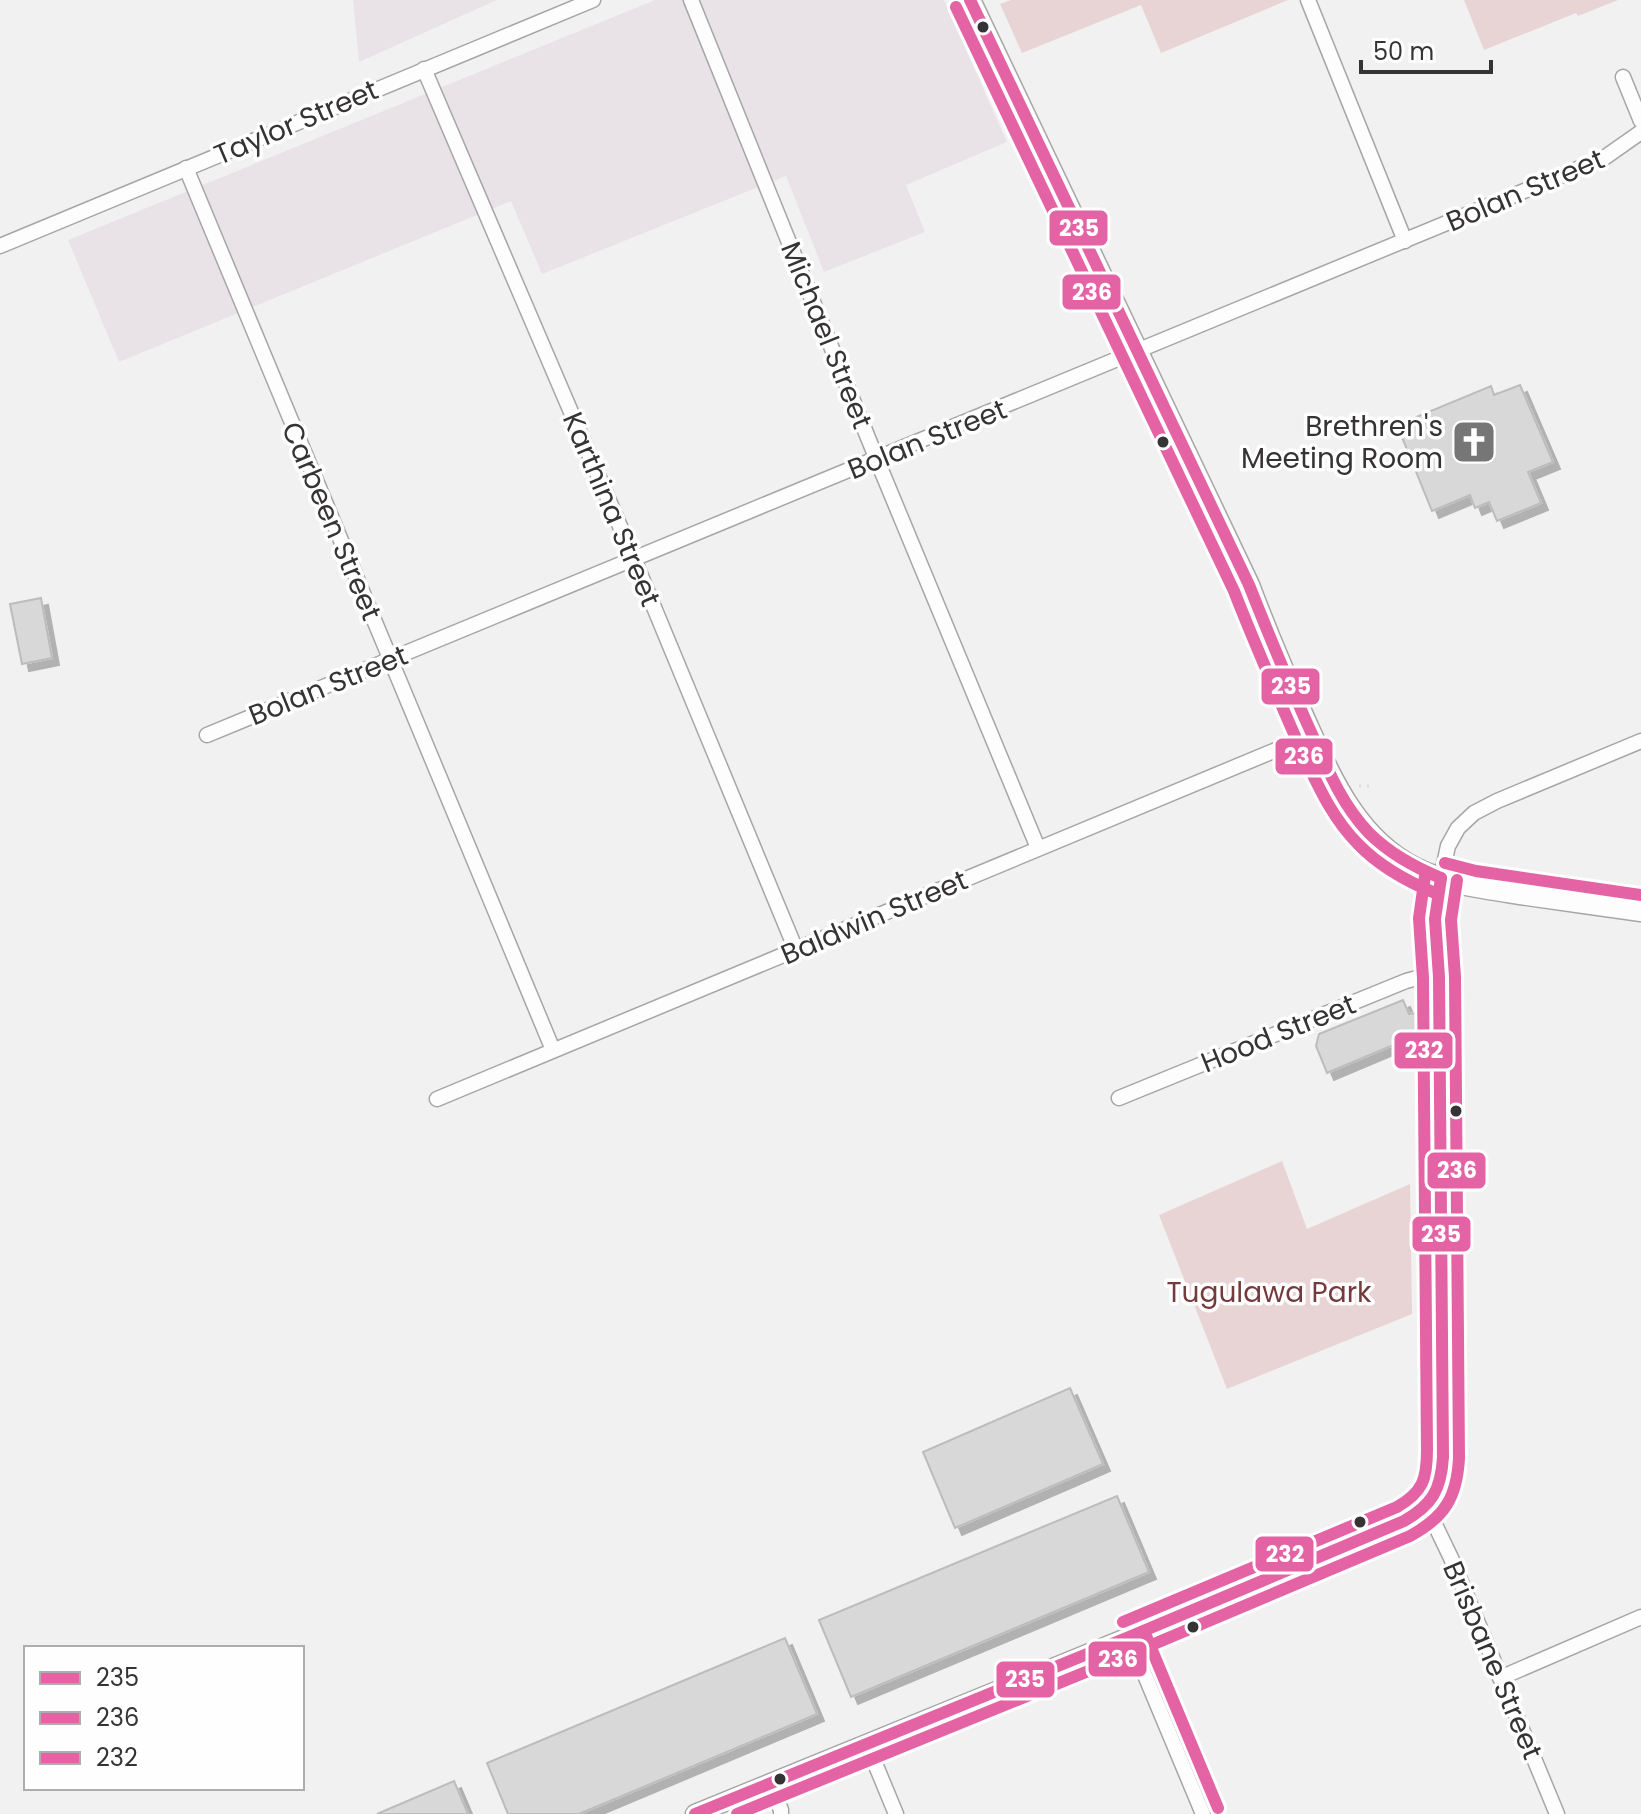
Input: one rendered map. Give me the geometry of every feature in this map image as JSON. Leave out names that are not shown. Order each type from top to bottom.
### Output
[{"type":"main road","points":[[970,0],[1249,585],[1277,657],[1339,794],[1367,831],[1415,868],[1473,887],[1641,911]]},
{"type":"street","name":"Taylor Street","points":[[0,246],[593,0]]},
{"type":"street","name":"Michael Street","points":[[691,0],[1038,848]]},
{"type":"street","points":[[1308,0],[1405,241]]},
{"type":"street","name":"Karthina Street","points":[[424,69],[634,559],[796,950]]},
{"type":"street","points":[[1623,77],[1641,121]]},
{"type":"street","name":"Bolan Street","points":[[207,735],[1604,158],[1641,132]]},
{"type":"street","name":"Carbeen Street","points":[[186,168],[553,1050]]},
{"type":"street","name":"Baldwin Street","points":[[437,1099],[1312,735]]},
{"type":"street","points":[[695,1814],[1129,1637],[1404,1521],[1426,1506],[1435,1494],[1442,1474],[1443,1450],[1439,977],[1435,919],[1448,846],[1458,828],[1474,813],[1641,741]]},
{"type":"street","name":"Hood Street","points":[[1119,1098],[1406,981],[1439,977]]},
{"type":"street","name":"Brisbane Street","points":[[1426,1506],[1438,1528],[1557,1814]]},
{"type":"street","points":[[1500,1678],[1641,1617]]},
{"type":"street","points":[[1129,1637],[1203,1814]]},
{"type":"street","points":[[867,1744],[896,1814]]},
{"type":"street","points":[[770,1783],[781,1814]]},
{"type":"shaded area","points":[[353,0],[497,0],[359,62]]},
{"type":"shaded area","points":[[655,0],[944,0],[1007,142],[906,185],[925,232],[824,272],[786,176],[542,274],[511,201],[119,362],[68,240]]},
{"type":"green space","points":[[1011,0],[1288,0],[1161,53],[1141,5],[1022,53],[1000,4]]},
{"type":"green space","points":[[1464,0],[1618,0],[1578,16],[1576,13],[1484,50]]},
{"type":"green space","name":"Tugulawa Park","points":[[1282,1161],[1307,1229],[1410,1184],[1412,1314],[1227,1389],[1159,1215]]},
{"type":"building","name":"Brethren's Meeting Room","points":[[1520,385],[1553,462],[1528,472],[1541,503],[1497,521],[1489,502],[1475,508],[1470,495],[1432,511],[1397,425],[1491,386],[1494,395]]},
{"type":"building","points":[[41,598],[52,658],[22,664],[10,604]]},
{"type":"building","points":[[1403,1000],[1409,1014],[1423,1013],[1423,1037],[1412,1037],[1327,1073],[1316,1046],[1319,1034]]},
{"type":"building","points":[[1070,1388],[1103,1464],[955,1528],[923,1452]]},
{"type":"building","points":[[1117,1496],[1149,1572],[851,1697],[819,1620]]},
{"type":"building","points":[[785,1638],[817,1714],[579,1814],[508,1814],[487,1763]]},
{"type":"building","points":[[454,1781],[468,1814],[377,1814]]},
{"type":"transit line","name":"235","points":[[970,0],[1249,585],[1298,704],[1338,790],[1360,823],[1385,847],[1441,878]]},
{"type":"transit line","name":"236","points":[[956,7],[1234,591],[1325,799],[1348,834],[1366,852],[1394,872],[1435,893]]},
{"type":"transit line","name":"232","points":[[1445,863],[1476,871],[1641,895]]},
{"type":"transit line","name":"232","points":[[1123,1622],[1397,1507],[1413,1496],[1422,1484],[1427,1450],[1423,978],[1419,918],[1425,876]]},
{"type":"transit line","name":"235","points":[[695,1814],[1404,1521],[1428,1502],[1437,1488],[1443,1457],[1439,977],[1435,919],[1441,878]]},
{"type":"transit line","name":"236","points":[[737,1814],[1410,1536],[1432,1521],[1447,1504],[1455,1484],[1459,1458],[1455,977],[1451,920],[1457,880]]},
{"type":"transit line","name":"232","points":[[1144,1631],[1218,1808]]},
{"type":"place","name":"Brethren's Meeting Room","points":[[1474,442]]}]
